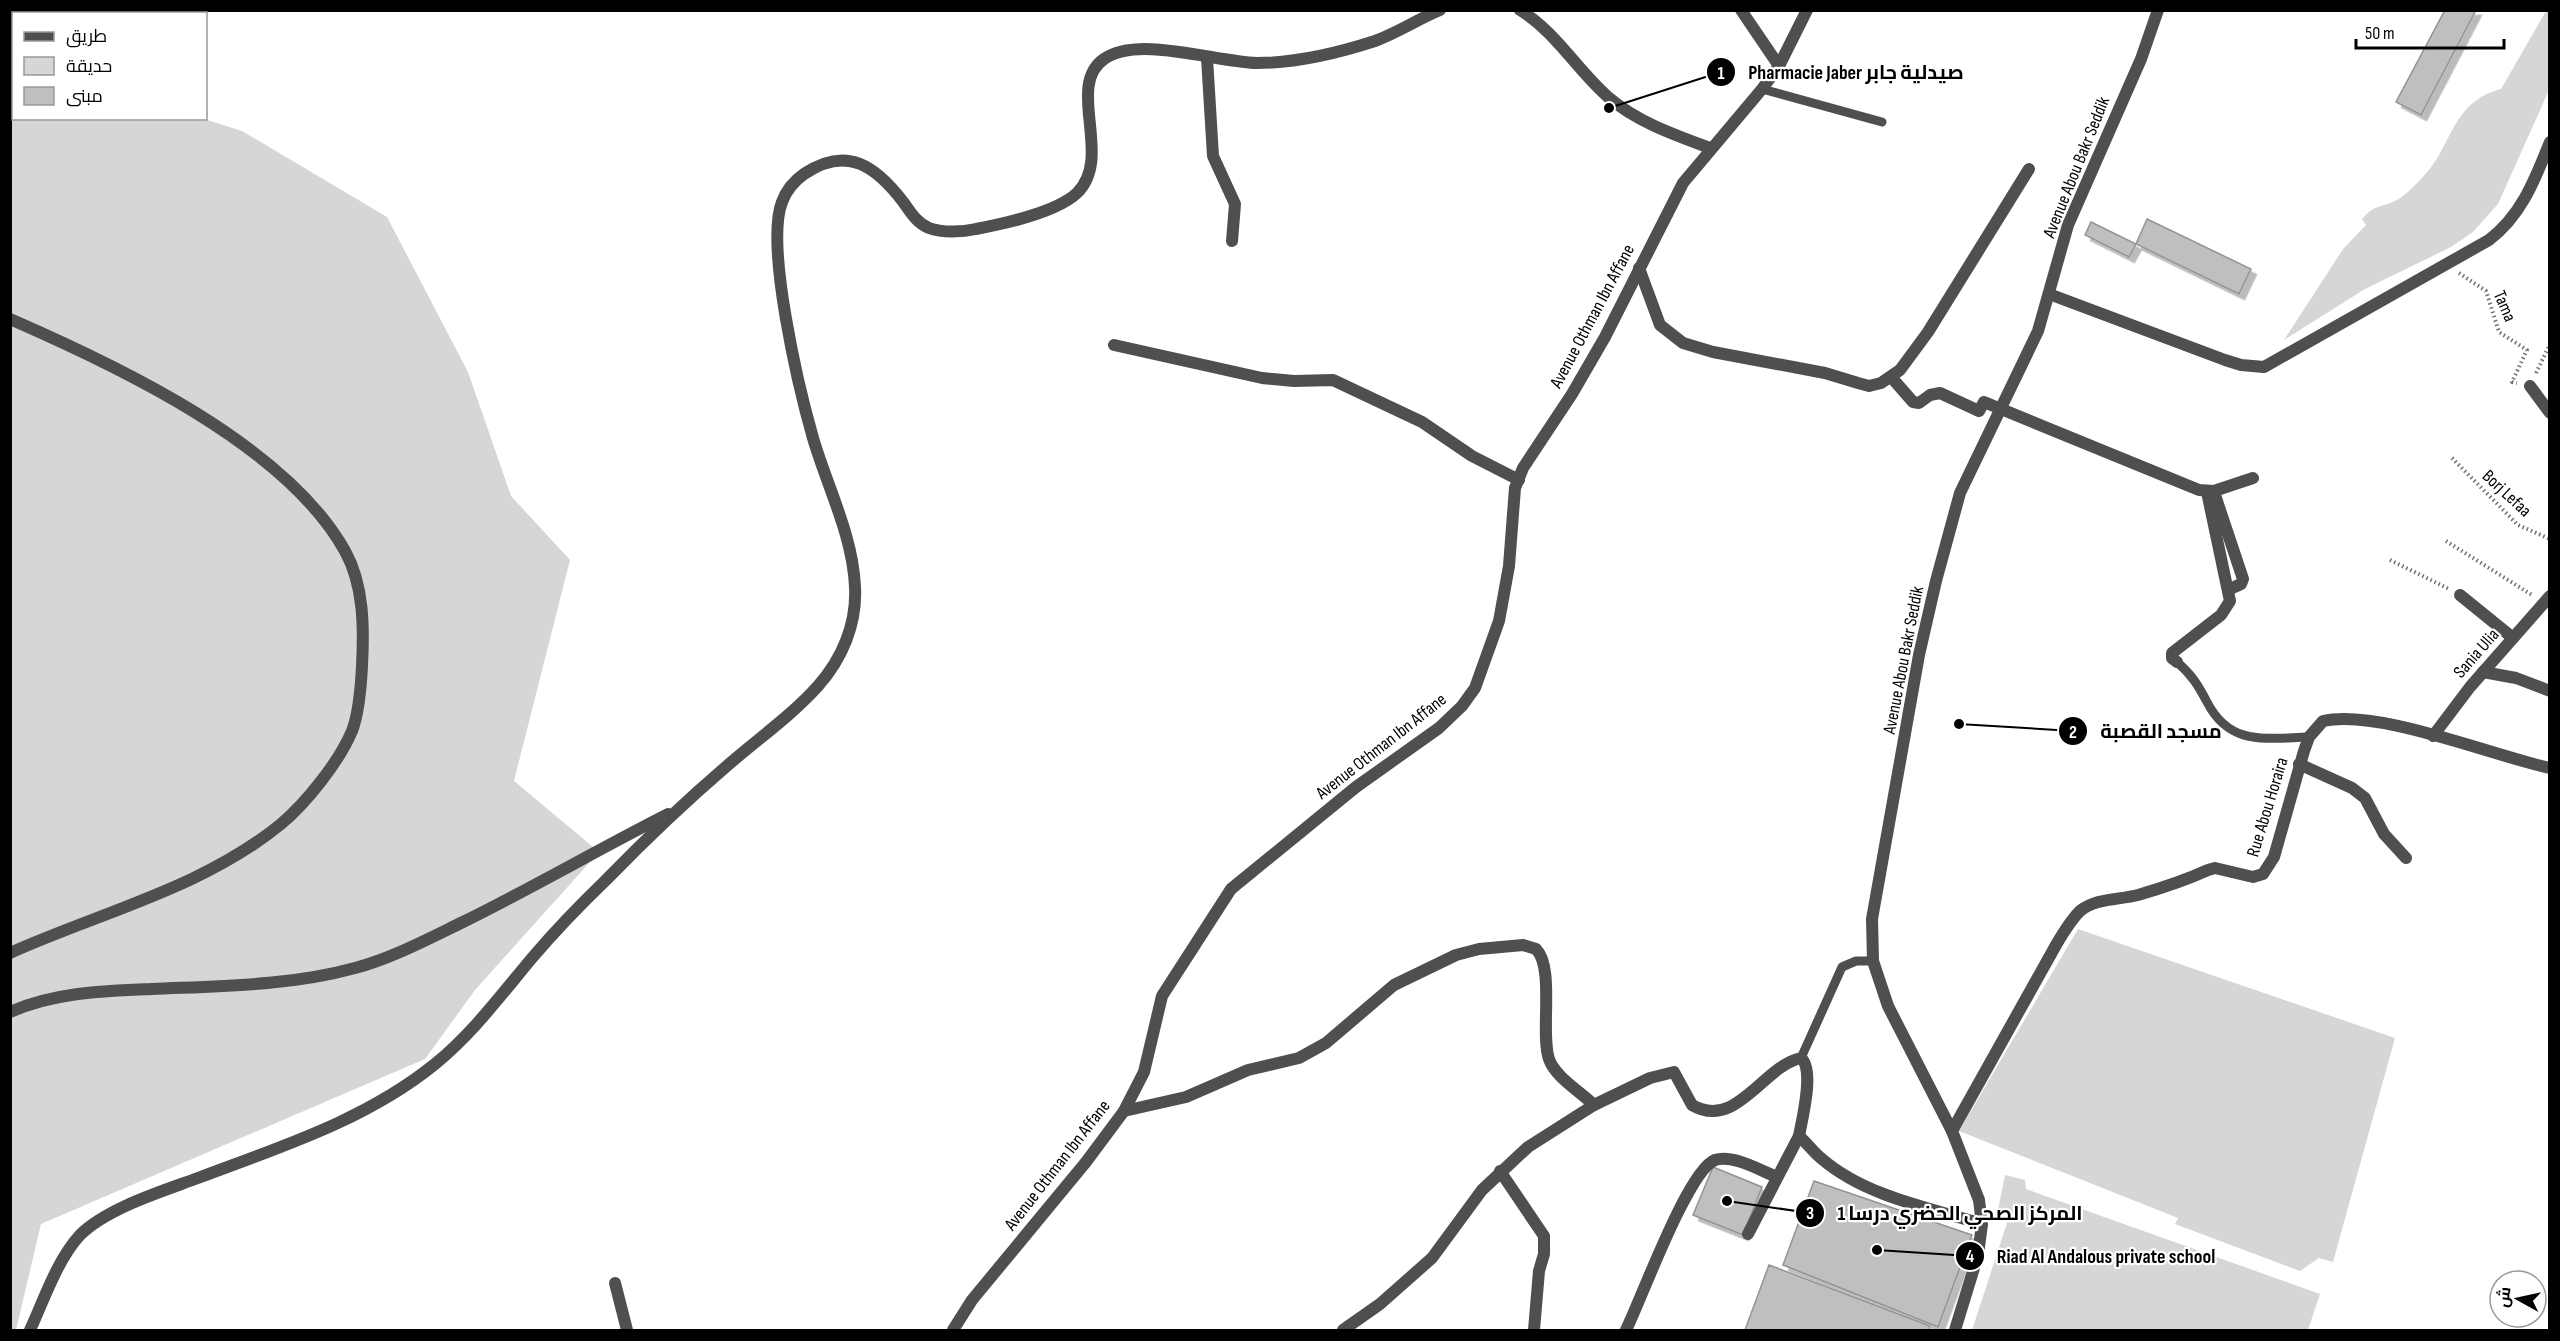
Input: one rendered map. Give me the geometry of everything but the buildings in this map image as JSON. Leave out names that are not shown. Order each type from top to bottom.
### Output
[{"type":"street","points":[[30,1330],[68,1252],[82,1233],[99,1221],[132,1204],[324,1130],[407,1085],[436,1063],[483,1017],[561,926],[680,808],[813,692],[830,672],[847,641],[856,592],[852,560],[805,407],[780,280],[778,221],[780,205],[789,188],[802,175],[825,164],[843,160],[859,161],[886,183],[913,217],[927,228],[968,231],[1005,223],[1039,212],[1081,190],[1092,153],[1092,120],[1087,91],[1089,77],[1096,66],[1110,54],[1131,49],[1154,49],[1207,58],[1264,63],[1333,52],[1380,39],[1440,10]]},
{"type":"street","points":[[1741,10],[1779,66]]},
{"type":"street","name":"Avenue Othman Ibn Affane","points":[[953,1330],[972,1300],[1086,1162],[1124,1111],[1144,1072],[1162,996],[1231,889],[1356,787],[1439,728],[1462,706],[1475,688],[1499,621],[1519,480],[1535,447],[1578,384],[1683,183],[1710,148],[1762,90],[1779,66],[1807,10]]},
{"type":"street","name":"Avenue Abou Bakr Seddik","points":[[1955,1330],[1978,1255],[1982,1224],[1979,1200],[1952,1131],[1888,1006],[1873,961],[1872,919],[1906,741],[1919,655],[1933,592],[1960,493],[1998,410],[2025,362],[2049,294],[2068,225],[2141,59],[2158,10]]},
{"type":"street","points":[[1527,12],[1606,95],[1624,110],[1710,148]]},
{"type":"street","points":[[1207,58],[1213,156],[1235,204],[1232,241]]},
{"type":"street","points":[[2049,294],[2225,360],[2241,365],[2264,367],[2444,263],[2489,240],[2505,228],[2535,181],[2550,142]]},
{"type":"street","points":[[1639,268],[1660,325],[1683,343],[1713,352],[1825,372],[1869,386],[1892,378],[1929,332],[2029,169]]},
{"type":"street","points":[[10,318],[74,346],[182,404],[225,432],[268,466],[314,507],[346,552],[358,590],[364,627],[361,682],[352,731],[315,791],[281,824],[209,873],[65,928],[10,953]]},
{"type":"street","points":[[1114,345],[1262,378],[1294,381],[1333,380],[1422,422],[1472,456],[1519,480]]},
{"type":"street","points":[[1892,378],[1916,403],[1940,393],[1979,411],[1984,402],[1998,410],[2210,492],[2253,478]]},
{"type":"street","points":[[2530,387],[2550,413]]},
{"type":"street","points":[[2177,662],[2171,654],[2225,611],[2230,601],[2230,589],[2210,492]]},
{"type":"street","points":[[2460,595],[2513,638]]},
{"type":"street","name":"Sania Ulia","points":[[2433,736],[2483,672],[2547,599]]},
{"type":"street","points":[[2483,672],[2516,678],[2550,691]]},
{"type":"street","points":[[2309,737],[2323,721],[2386,724],[2550,768]]},
{"type":"street","name":"Rue Abou Horaira","points":[[1952,1131],[2060,938],[2081,910],[2101,901],[2135,896],[2164,887],[2215,868],[2253,878],[2263,874],[2274,857],[2299,764],[2309,737]]},
{"type":"street","points":[[2299,764],[2352,788],[2365,798],[2384,834],[2406,858]]},
{"type":"street","points":[[10,1012],[31,1003],[93,992],[297,980],[356,968],[418,944],[509,899],[582,858],[680,808]]},
{"type":"street","points":[[1124,1111],[1186,1097],[1248,1070],[1299,1058],[1326,1043],[1395,985],[1468,951],[1523,945],[1536,949],[1543,963],[1549,1058],[1558,1072],[1594,1106]]},
{"type":"street","points":[[1343,1330],[1380,1304],[1432,1258],[1482,1190],[1500,1171],[1528,1147],[1594,1106],[1650,1078],[1672,1072],[1677,1074],[1683,1091],[1692,1105],[1714,1112],[1737,1103],[1786,1064],[1801,1058],[1806,1064],[1807,1086],[1799,1136],[1748,1234]]},
{"type":"street","points":[[1799,1136],[1822,1160],[1850,1178],[1877,1190],[1982,1224]]},
{"type":"street","points":[[1626,1330],[1685,1198],[1708,1164],[1722,1159],[1735,1161],[1777,1177]]},
{"type":"street","points":[[1500,1171],[1544,1236],[1544,1254],[1539,1271],[1534,1330]]},
{"type":"street","points":[[615,1283],[627,1330]]},
{"type":"lane","points":[[1762,90],[1882,122]]},
{"type":"lane","points":[[2177,662],[2196,679],[2218,721],[2230,730],[2246,737],[2274,739],[2309,737]]},
{"type":"lane","points":[[1801,1058],[1842,967],[1856,961],[1873,961]]},
{"type":"path","name":"Tama","points":[[2444,263],[2486,291],[2499,332],[2527,350],[2512,382],[2530,387]]},
{"type":"path","points":[[2530,387],[2550,344]]},
{"type":"path","name":"Borj Lefaa","points":[[2452,458],[2518,525],[2550,539]]},
{"type":"path","points":[[2446,542],[2547,599]]},
{"type":"path","points":[[2390,560],[2460,595]]},
{"type":"green space","points":[[2546,11],[2550,11],[2549,90],[2498,204],[2473,232],[2451,247],[2365,289],[2284,340],[2343,249],[2366,225],[2362,219],[2371,211],[2397,200],[2410,190],[2432,167],[2454,127],[2471,104],[2484,95],[2501,89]]},
{"type":"green space","points":[[10,96],[12,96],[12,120],[207,120],[242,131],[387,217],[468,372],[511,496],[570,560],[514,781],[599,852],[475,990],[425,1059],[41,1224],[16,1330],[10,1330]]},
{"type":"green space","points":[[2078,929],[2395,1038],[2333,1262],[2319,1258],[2300,1271],[2175,1224],[2178,1218],[1959,1131]]},
{"type":"green space","points":[[2005,1175],[2025,1180],[2026,1189],[2320,1294],[2308,1330],[1972,1330],[2009,1217],[1998,1210]]},
{"type":"place","name":"Pharmacie Jaber صيدلية جابر","points":[[1609,108]]},
{"type":"place","name":"مسجد القصبة","points":[[1959,724]]},
{"type":"place","name":"المركز الصحي الحضري درسا 1","points":[[1727,1201]]},
{"type":"place","name":"Riad Al Andalous private school","points":[[1877,1250]]}]
